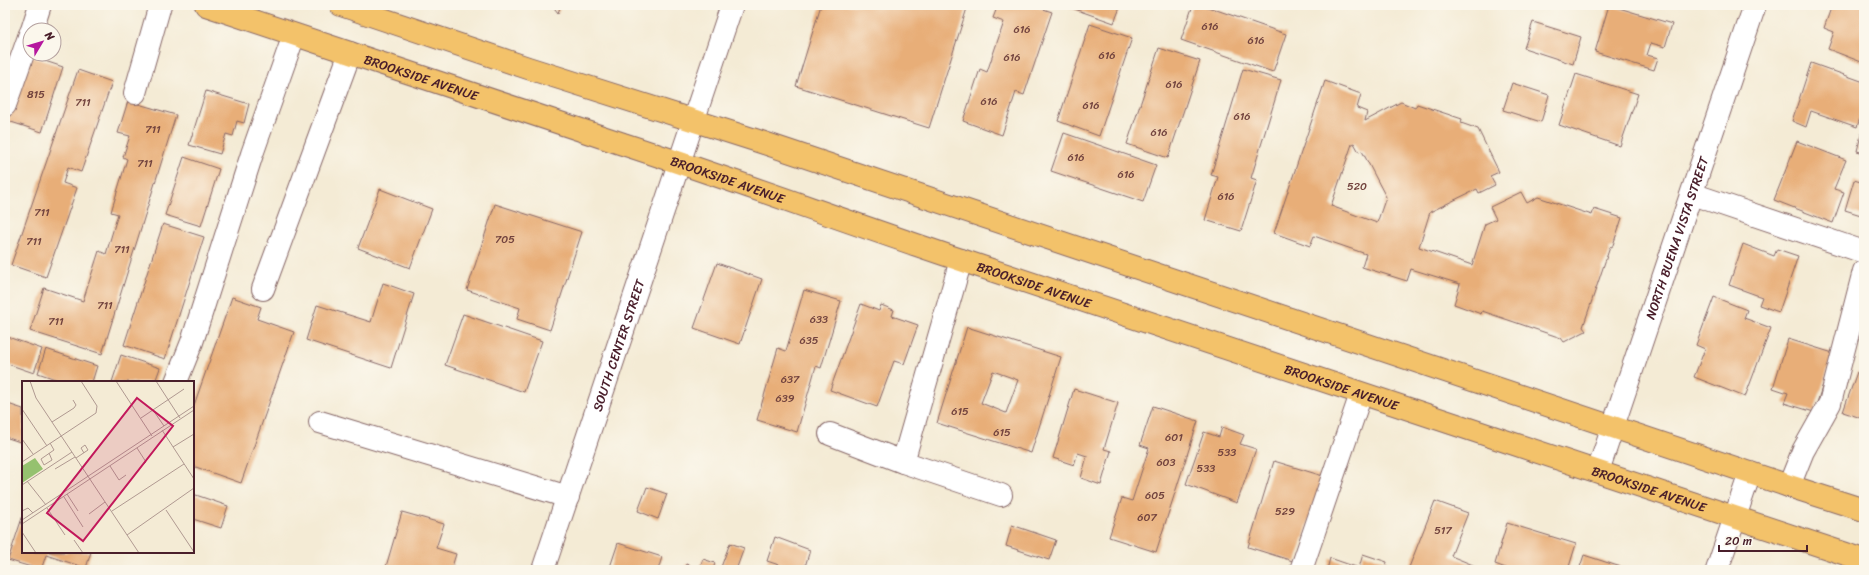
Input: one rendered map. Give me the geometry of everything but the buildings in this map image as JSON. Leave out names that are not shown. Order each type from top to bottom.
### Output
[{"type":"main road","name":"BROOKSIDE AVENUE","points":[[206,5],[961,260],[1293,369],[1361,394],[1598,470],[1864,560]]},
{"type":"main road","points":[[341,5],[693,121],[763,142],[1864,510]]},
{"type":"street","points":[[35,22],[40,5]]},
{"type":"street","points":[[134,93],[160,5]]},
{"type":"street","name":"SOUTH CENTER STREET","points":[[543,570],[732,5]]},
{"type":"street","name":"NORTH BUENA VISTA STREET","points":[[1598,470],[1755,5]]},
{"type":"street","points":[[176,381],[192,342],[252,154],[294,35]]},
{"type":"street","points":[[263,289],[350,53]]},
{"type":"street","points":[[5,105],[22,57]]},
{"type":"street","points":[[1692,194],[1864,252]]},
{"type":"street","points":[[903,462],[961,260]]},
{"type":"street","points":[[1789,486],[1804,451],[1830,403],[1864,271]]},
{"type":"street","points":[[1301,570],[1361,394]]},
{"type":"street","points":[[320,422],[568,497]]},
{"type":"street","points":[[830,434],[903,462],[1001,495]]},
{"type":"street","points":[[1717,570],[1750,473]]}]
